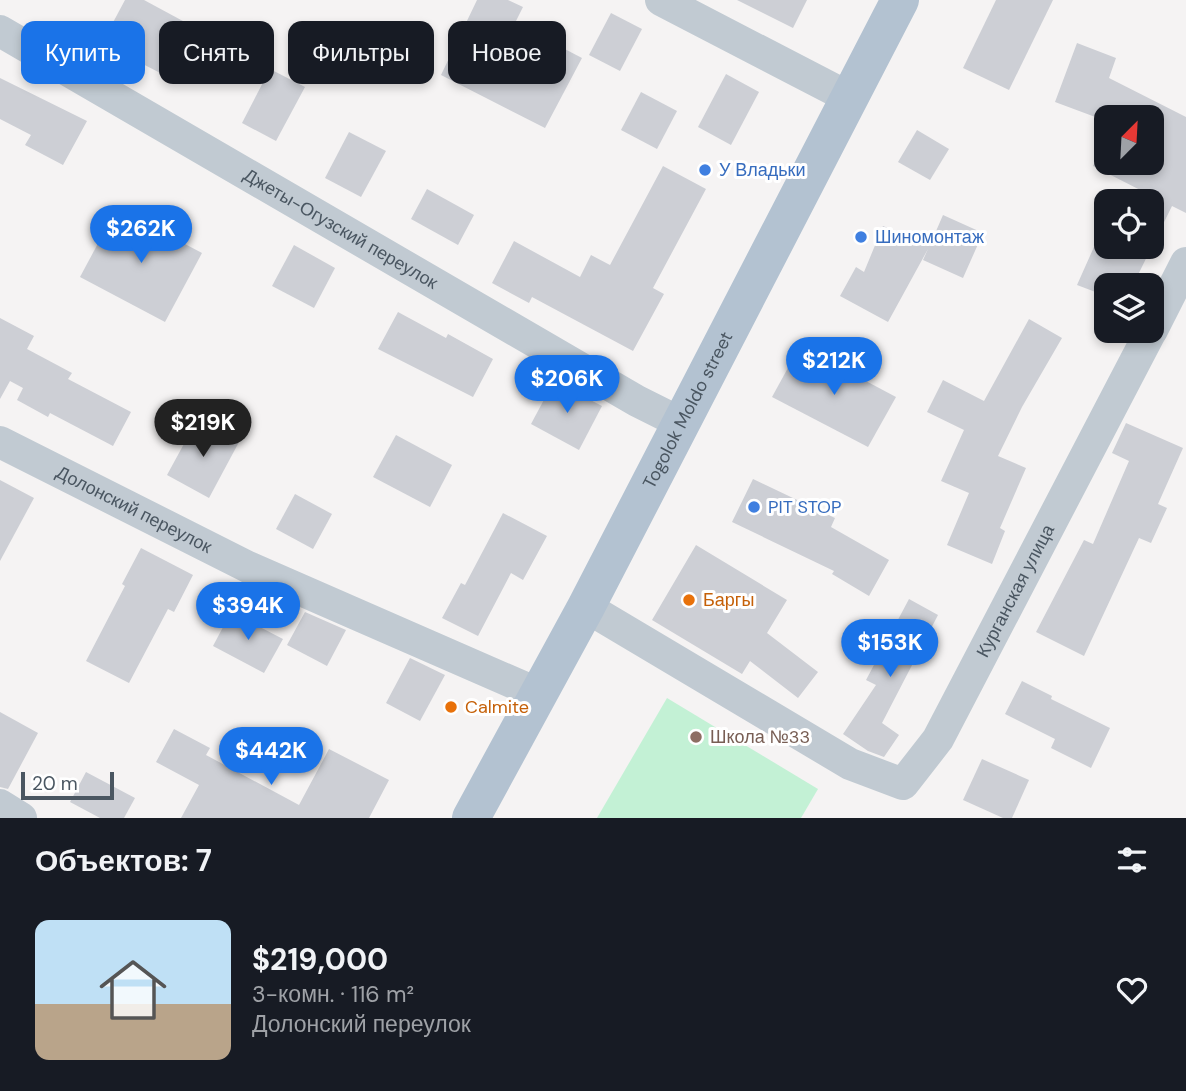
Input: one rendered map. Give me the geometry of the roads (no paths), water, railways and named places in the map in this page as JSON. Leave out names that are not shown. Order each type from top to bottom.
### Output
[{"type":"main road","name":"Togolok Moldo street","points":[[471,818],[586,607],[900,0]]},
{"type":"street","points":[[661,0],[850,98]]},
{"type":"street","name":"Джеты-Огузский переулок","points":[[0,31],[636,401],[681,423]]},
{"type":"street","name":"Курганская улица","points":[[1164,305],[1186,263]]},
{"type":"street","name":"Курганская улица","points":[[586,607],[850,764],[903,784],[939,739],[1144,343]]},
{"type":"street","name":"Долонский переулок","points":[[0,442],[248,567],[539,694]]},
{"type":"street","points":[[0,805],[21,818]]},
{"type":"place","name":"У Владьки","points":[[705,170]]},
{"type":"place","name":"Шиномонтаж","points":[[861,237]]},
{"type":"place","name":"PIT STOP","points":[[754,507]]},
{"type":"place","name":"Баргы","points":[[689,600]]},
{"type":"place","name":"Calmite","points":[[451,707]]},
{"type":"place","name":"Школа №33","points":[[696,737]]}]
